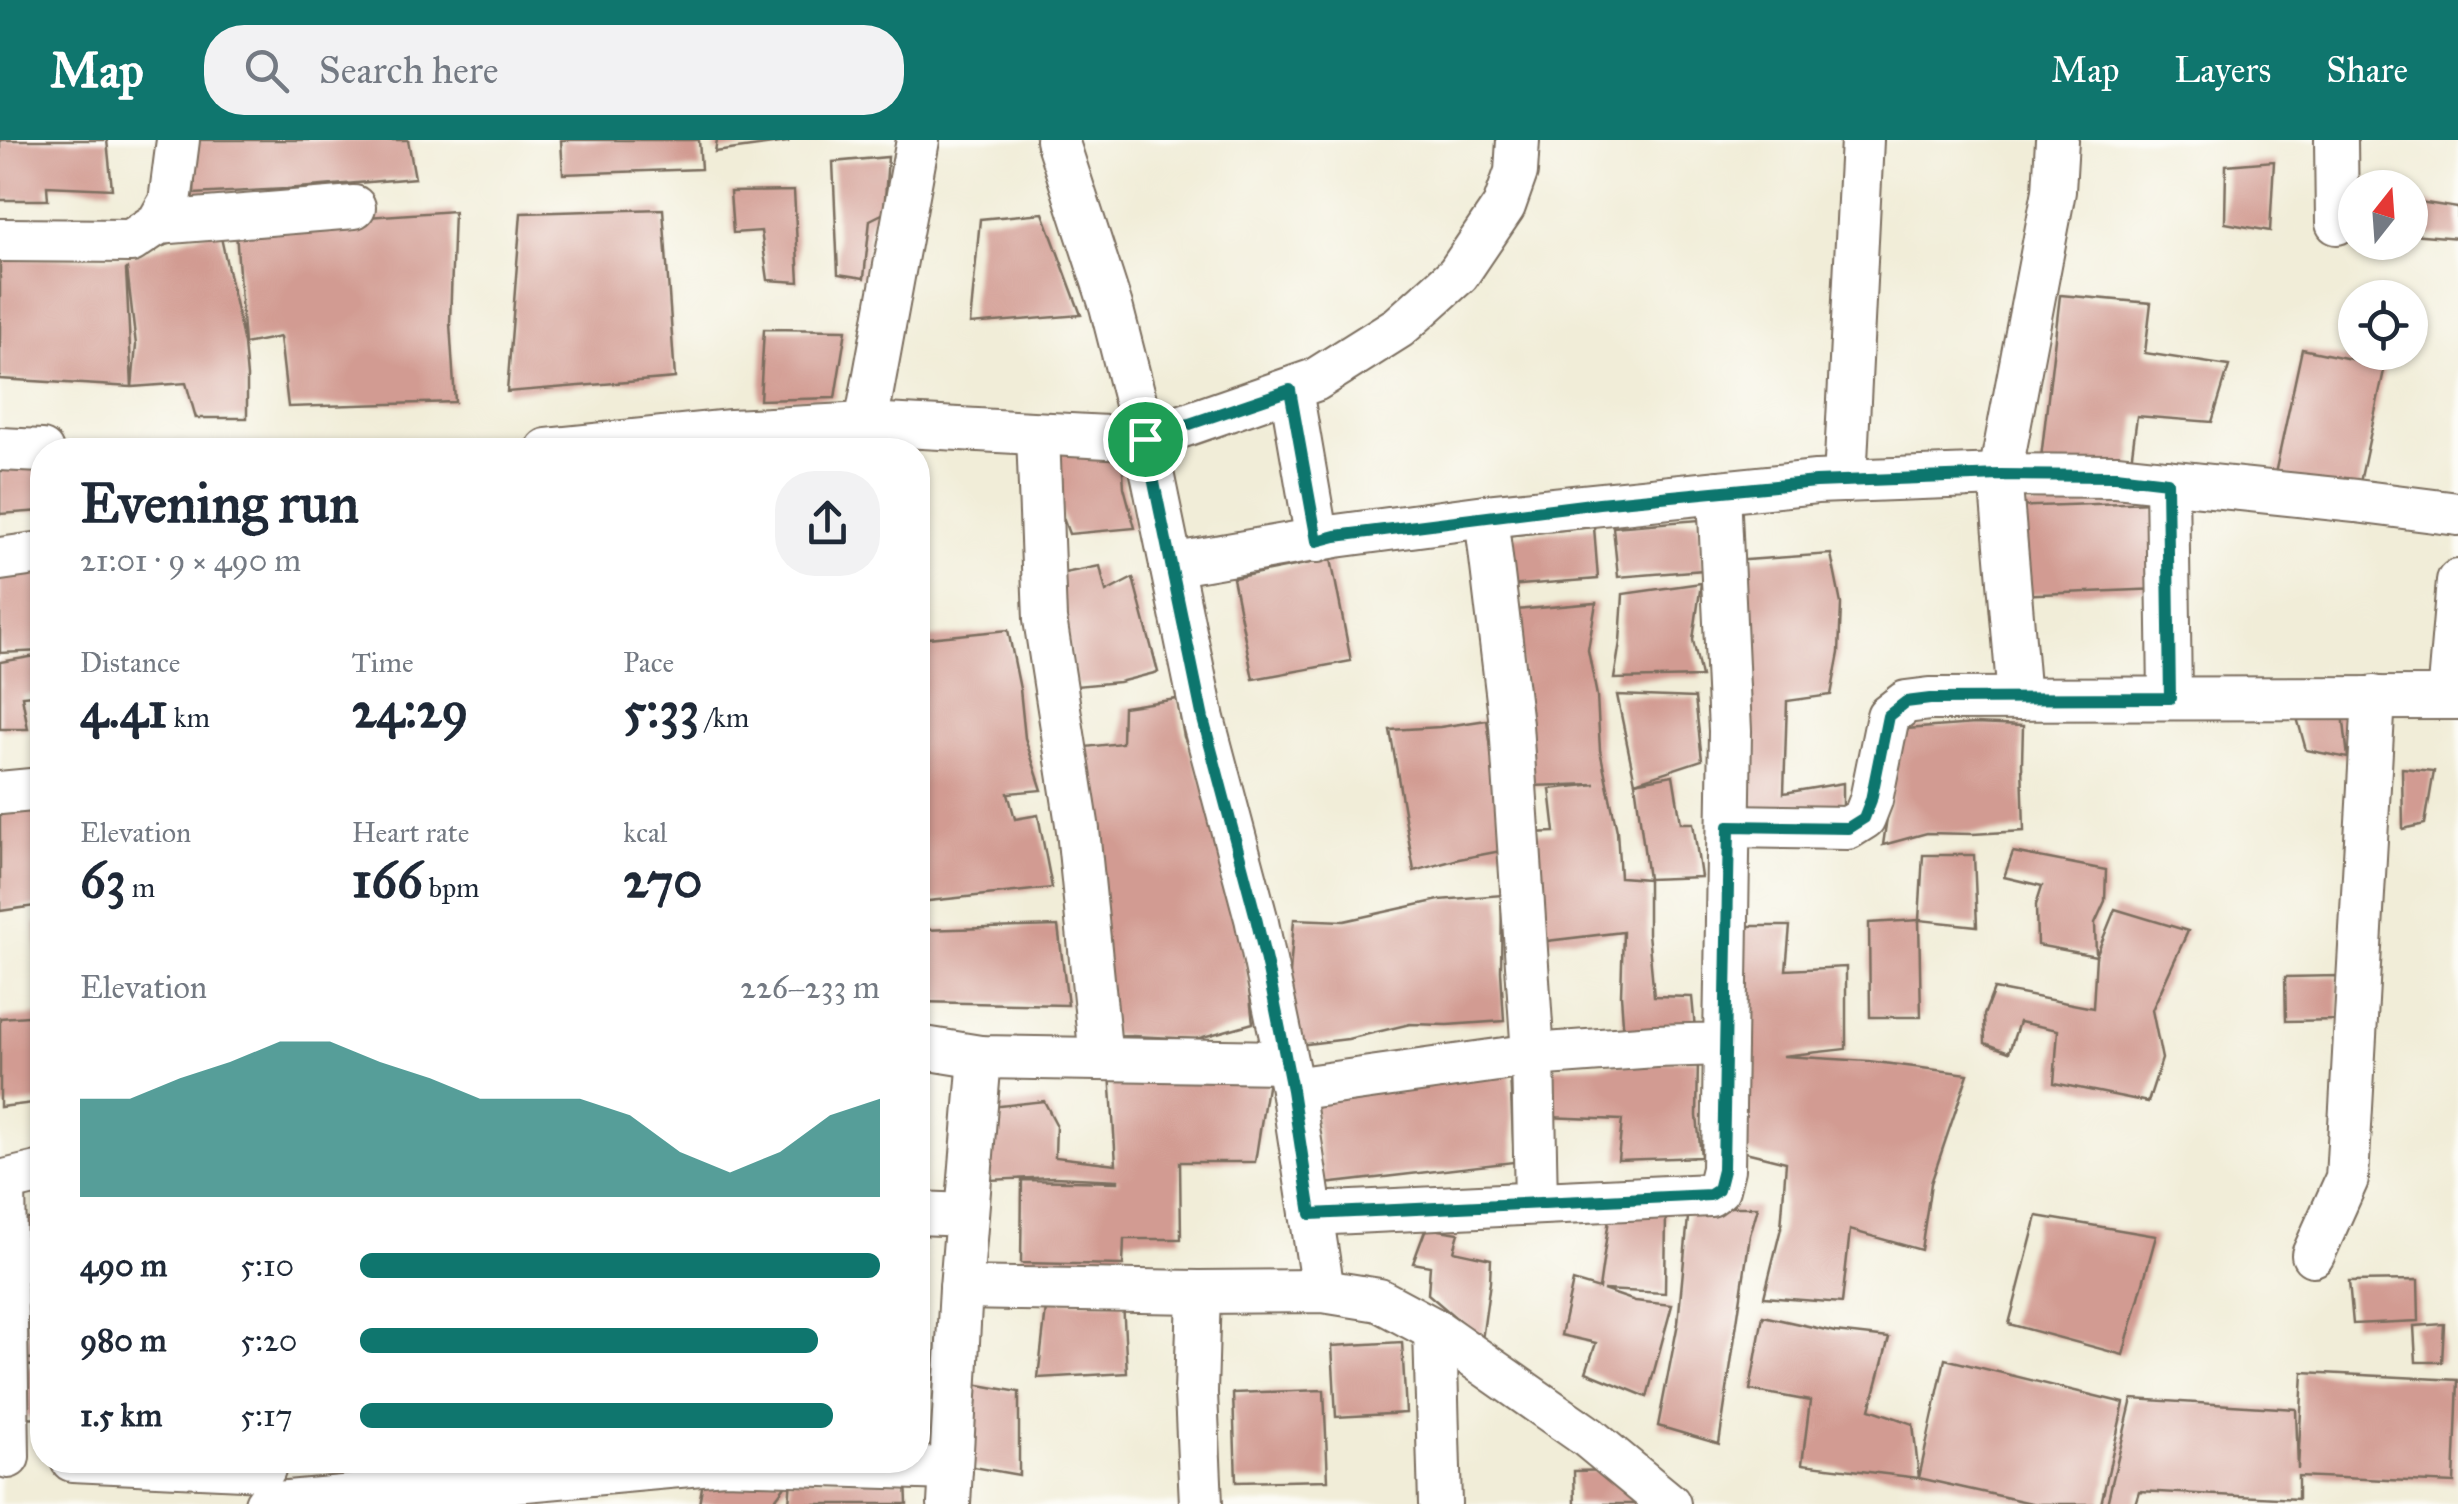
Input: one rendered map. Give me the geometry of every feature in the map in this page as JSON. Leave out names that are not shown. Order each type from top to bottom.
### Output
[{"type":"street","points":[[0,240],[131,241],[158,223],[170,202],[178,140]]},
{"type":"street","points":[[862,437],[918,140]]},
{"type":"street","points":[[1057,140],[1111,306],[1145,439],[1203,719],[1256,918],[1289,1076],[1323,1291]]},
{"type":"street","points":[[663,438],[731,431],[862,437],[1038,434],[1145,439],[1290,390],[1314,380],[1399,327],[1458,274],[1504,206],[1516,172],[1518,140]]},
{"type":"street","points":[[1845,481],[1862,140]]},
{"type":"street","points":[[2018,699],[2000,475],[2054,191],[2057,140]]},
{"type":"street","points":[[2336,140],[2337,223]]},
{"type":"street","points":[[158,223],[354,207]]},
{"type":"street","points":[[1290,390],[1317,541]]},
{"type":"street","points":[[1038,434],[1045,619],[1078,830],[1100,1059]]},
{"type":"street","points":[[0,449],[30,451]]},
{"type":"street","points":[[1170,565],[1336,536],[1486,516],[1761,486],[1845,481],[2000,475],[2116,476],[2458,514]]},
{"type":"street","points":[[2167,482],[2170,698]]},
{"type":"street","points":[[1311,1214],[1710,1195],[1718,1190],[1723,1170],[1730,730],[1720,492]]},
{"type":"street","points":[[1486,516],[1512,726],[1533,1055],[1536,1203]]},
{"type":"street","points":[[0,559],[30,555]]},
{"type":"street","points":[[1729,826],[1848,828],[1864,818],[1888,716],[1906,702],[2453,698],[2458,582]]},
{"type":"street","points":[[2313,1255],[2347,1179],[2374,696]]},
{"type":"street","points":[[0,792],[30,790]]},
{"type":"street","points":[[930,1049],[980,1056],[1100,1059],[1289,1076],[1654,1046],[1724,1044]]},
{"type":"street","points":[[827,1473],[950,1486],[980,1056]]},
{"type":"street","points":[[15,1178],[17,1457]]},
{"type":"street","points":[[930,1213],[967,1214]]},
{"type":"street","points":[[961,1288],[1323,1291],[1380,1300],[1435,1330],[1588,1437],[1669,1504]]},
{"type":"street","points":[[1199,1292],[1196,1393],[1200,1504]]},
{"type":"street","points":[[1435,1330],[1440,1504]]},
{"type":"street","points":[[177,1473],[265,1484],[526,1481],[609,1473]]},
{"type":"building","points":[[0,140],[107,140],[112,189],[47,186],[48,200],[0,200]]},
{"type":"building","points":[[197,140],[408,140],[415,178],[194,194]]},
{"type":"building","points":[[561,140],[699,140],[701,169],[563,174]]},
{"type":"building","points":[[717,140],[788,140],[788,142],[715,152]]},
{"type":"building","points":[[888,157],[884,213],[870,220],[864,278],[838,274],[833,162]]},
{"type":"building","points":[[2274,161],[2270,231],[2225,223],[2226,165]]},
{"type":"building","points":[[794,191],[799,282],[768,280],[761,231],[733,233],[730,192]]},
{"type":"building","points":[[2428,203],[2458,208],[2458,238],[2428,235]]},
{"type":"building","points":[[663,209],[675,378],[507,392],[521,213]]},
{"type":"building","points":[[454,211],[450,323],[455,402],[288,407],[280,337],[244,344],[236,231],[308,221]]},
{"type":"building","points":[[1043,213],[1081,315],[970,324],[980,219]]},
{"type":"building","points":[[219,228],[244,344],[247,418],[196,418],[186,383],[132,387],[0,379],[0,258],[126,258]],"holes":[[[126,270],[136,345],[132,387]]]},
{"type":"building","points":[[2060,295],[2151,303],[2145,353],[2229,366],[2212,422],[2137,416],[2130,469],[2039,475]]},
{"type":"building","points":[[764,329],[846,330],[835,398],[760,400]]},
{"type":"building","points":[[2302,349],[2338,356],[2338,370],[2384,370],[2356,501],[2273,483]]},
{"type":"building","points":[[1050,448],[1122,457],[1124,487],[1135,528],[1069,534],[1059,507]]},
{"type":"building","points":[[0,461],[30,463],[30,512],[0,514]]},
{"type":"building","points":[[2154,502],[2160,589],[2016,595],[2010,507]]},
{"type":"building","points":[[1699,520],[1703,570],[1618,577],[1613,527]]},
{"type":"building","points":[[1594,527],[1598,579],[1508,586],[1503,536]]},
{"type":"building","points":[[1831,554],[1841,604],[1839,653],[1831,695],[1787,701],[1784,793],[1843,783],[1843,815],[1743,815],[1733,561]]},
{"type":"building","points":[[1331,559],[1351,661],[1253,679],[1233,578]]},
{"type":"building","points":[[30,560],[30,652],[0,653],[0,561]]},
{"type":"building","points":[[1100,566],[1106,592],[1133,578],[1158,672],[1119,682],[1076,686],[1054,575]]},
{"type":"building","points":[[1701,583],[1693,640],[1701,677],[1614,679],[1623,594]]},
{"type":"building","points":[[1596,603],[1588,650],[1597,696],[1600,750],[1617,831],[1620,877],[1648,879],[1654,996],[1692,997],[1695,1029],[1624,1037],[1623,932],[1538,942],[1530,833],[1555,832],[1550,789],[1596,784],[1529,786],[1516,610]]},
{"type":"building","points":[[1008,630],[1025,738],[1042,790],[1008,793],[1015,819],[1038,815],[1052,888],[930,901],[930,638]]},
{"type":"building","points":[[30,657],[30,695],[22,696],[28,729],[0,729],[0,662]]},
{"type":"building","points":[[1617,695],[1695,698],[1702,760],[1635,782]]},
{"type":"building","points":[[1177,699],[1184,737],[1216,813],[1245,952],[1253,1023],[1196,1039],[1111,1035],[1076,748],[1122,743],[1123,707]]},
{"type":"building","points":[[2343,713],[2348,758],[2306,750],[2296,714]]},
{"type":"building","points":[[1487,720],[1506,850],[1414,871],[1390,730]]},
{"type":"building","points":[[1975,724],[2023,726],[2024,831],[1927,833],[1883,845],[1894,769],[1906,729]]},
{"type":"building","points":[[2402,768],[2434,771],[2425,824],[2403,829]]},
{"type":"building","points":[[1673,775],[1681,823],[1693,823],[1701,877],[1648,879],[1635,782]]},
{"type":"building","points":[[30,800],[30,907],[0,911],[0,804]]},
{"type":"building","points":[[2013,852],[2106,870],[2105,901],[2095,923],[2096,956],[2037,945],[2036,905],[2042,886],[2004,877]]},
{"type":"building","points":[[1923,855],[1974,855],[1977,926],[1919,920]]},
{"type":"building","points":[[1502,895],[1504,1021],[1410,1024],[1348,1039],[1298,1045],[1289,987],[1294,919],[1344,921],[1439,900]]},
{"type":"building","points":[[2115,909],[2188,931],[2152,1010],[2162,1059],[2148,1102],[2054,1083],[2058,1030],[2019,1022],[2009,1052],[1985,1043],[1984,1015],[1994,989],[2093,1008],[2096,956]]},
{"type":"building","points":[[1919,920],[1921,1017],[1870,1017],[1869,923]]},
{"type":"building","points":[[1058,926],[1068,1005],[930,1002],[930,930]]},
{"type":"building","points":[[1739,926],[1790,926],[1786,970],[1846,967],[1846,1049],[1783,1056],[1868,1061],[1968,1074],[1931,1183],[1921,1250],[1850,1230],[1842,1303],[1764,1297],[1781,1228],[1786,1162],[1733,1149]]},
{"type":"building","points":[[2338,976],[2339,1020],[2286,1021],[2285,977]]},
{"type":"building","points":[[30,1016],[30,1103],[0,1107],[0,1018]]},
{"type":"building","points":[[1698,1059],[1701,1157],[1618,1160],[1622,1120],[1547,1117],[1551,1068]]},
{"type":"building","points":[[1510,1071],[1514,1162],[1324,1184],[1312,1096]]},
{"type":"building","points":[[1110,1072],[1269,1074],[1255,1162],[1180,1162],[1181,1239],[1124,1239],[1123,1265],[1021,1263],[1022,1180],[1118,1180],[1054,1177],[988,1180],[990,1107],[1044,1101],[1056,1124],[1055,1157],[1116,1164]]},
{"type":"building","points":[[1689,1207],[1758,1207],[1750,1235],[1719,1444],[1658,1426],[1678,1323]]},
{"type":"building","points":[[1666,1211],[1665,1293],[1603,1290],[1635,1301],[1672,1305],[1647,1397],[1586,1372],[1596,1343],[1561,1335],[1573,1281],[1599,1289],[1610,1212]]},
{"type":"building","points":[[2037,1216],[2156,1236],[2123,1355],[2009,1324]]},
{"type":"building","points":[[30,1219],[30,1294],[26,1294],[24,1220]]},
{"type":"building","points":[[1426,1228],[1459,1233],[1454,1251],[1491,1259],[1482,1340],[1428,1294],[1430,1266],[1413,1263]]},
{"type":"building","points":[[2418,1280],[2419,1321],[2353,1324],[2349,1281]]},
{"type":"building","points":[[27,1300],[30,1300],[30,1359],[27,1359]]},
{"type":"building","points":[[1047,1300],[1123,1302],[1127,1373],[1038,1378]]},
{"type":"building","points":[[1763,1316],[1835,1332],[1889,1338],[1870,1409],[1913,1424],[1919,1478],[1802,1464],[1810,1401],[1750,1390]]},
{"type":"building","points":[[2444,1324],[2442,1362],[2416,1362],[2414,1326]]},
{"type":"building","points":[[1402,1342],[1406,1413],[1336,1417],[1332,1346]]},
{"type":"building","points":[[1945,1359],[2124,1403],[2101,1504],[2036,1504],[1919,1478]]},
{"type":"building","points":[[25,1366],[30,1366],[30,1417],[23,1417]]},
{"type":"building","points":[[2303,1372],[2458,1380],[2454,1483],[2298,1476],[2298,1499],[2139,1491],[2135,1504],[2107,1504],[2132,1399],[2296,1409],[2298,1469]]},
{"type":"building","points":[[968,1383],[1019,1392],[1019,1475],[968,1466]]},
{"type":"building","points":[[1324,1390],[1328,1480],[1236,1482],[1233,1393]]},
{"type":"building","points":[[1614,1470],[1648,1504],[1575,1504],[1574,1471]]},
{"type":"building","points":[[704,1476],[791,1478],[776,1498],[779,1504],[699,1504]]},
{"type":"building","points":[[791,1478],[906,1480],[907,1504],[789,1504]]},
{"type":"route","points":[[1290,390],[1317,541],[1486,516],[1816,482],[2000,475],[2116,476],[2167,482],[2170,698],[1906,702],[1888,716],[1864,818],[1848,828],[1729,826],[1723,1170],[1718,1190],[1710,1195],[1311,1214],[1268,970],[1203,719],[1145,439],[1290,390]]}]
